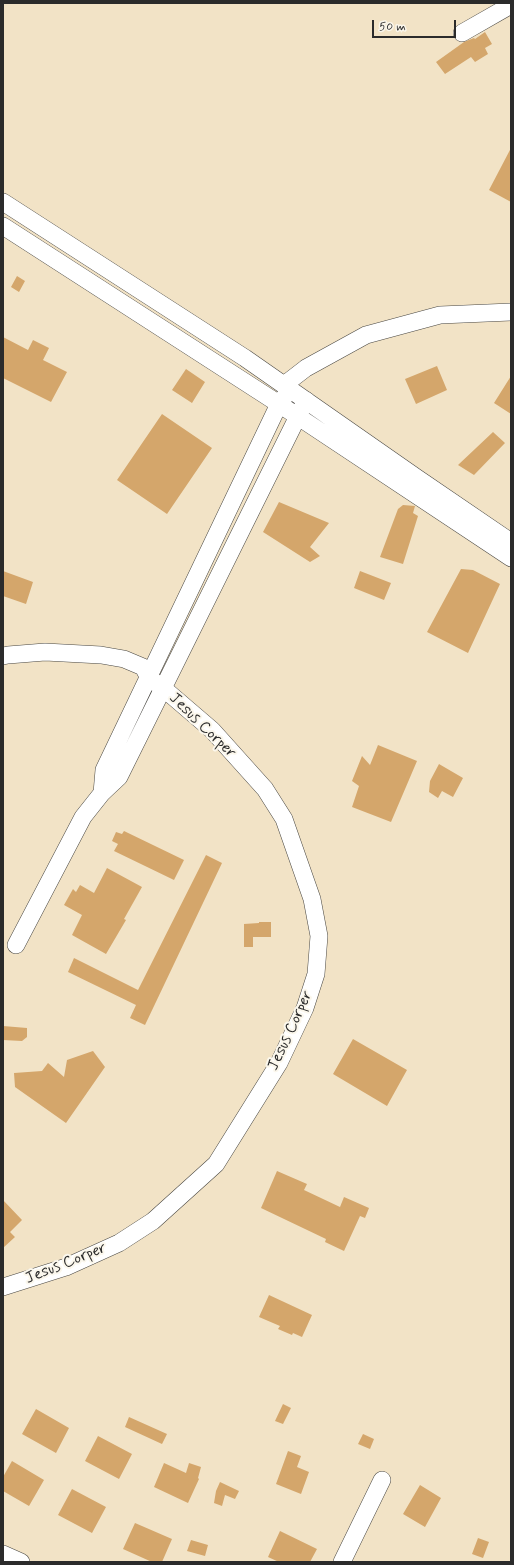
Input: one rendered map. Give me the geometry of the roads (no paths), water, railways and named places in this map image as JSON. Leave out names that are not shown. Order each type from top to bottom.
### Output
[{"type":"street","points":[[462,33],[511,5]]},
{"type":"street","points":[[3,202],[245,358],[511,542]]},
{"type":"street","points":[[3,226],[298,416],[511,558]]},
{"type":"street","points":[[102,793],[104,770],[287,387],[306,368],[366,336],[440,315],[511,312]]},
{"type":"street","points":[[16,946],[83,817],[102,793],[119,776],[306,400]]},
{"type":"street","name":"Jesus Corper","points":[[3,1287],[66,1267],[119,1243],[153,1221],[216,1164],[279,1064],[305,1008],[316,974],[319,936],[312,899],[284,819],[264,789],[212,730],[149,678],[143,667],[139,664],[124,659],[106,656],[45,652],[5,654]]},
{"type":"street","points":[[342,1562],[382,1480]]},
{"type":"street","points":[[3,1554],[21,1562]]}]
